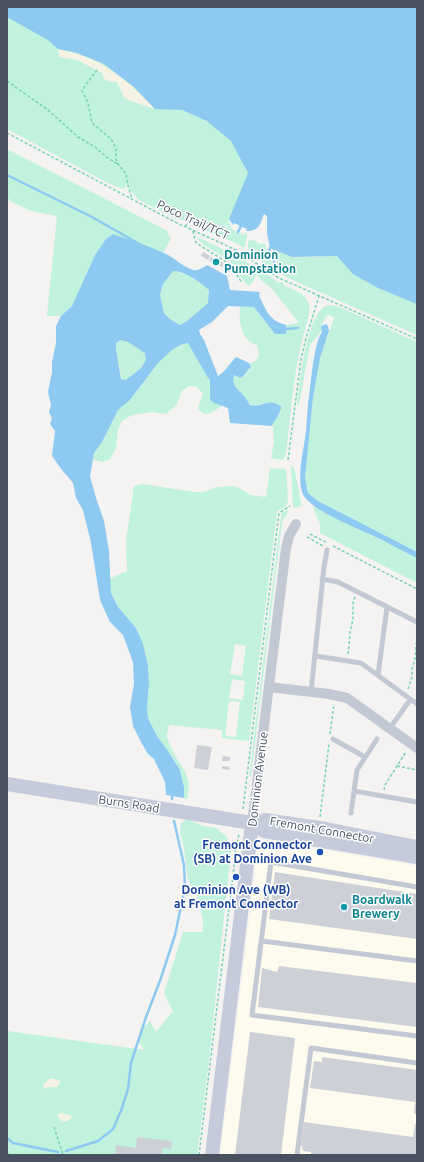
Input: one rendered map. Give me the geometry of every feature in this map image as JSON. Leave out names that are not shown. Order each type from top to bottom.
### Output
[{"type":"main road","name":"Burns Road","points":[[7,784],[252,823]]},
{"type":"main road","name":"Fremont Connector","points":[[252,823],[265,820],[326,829],[417,847]]},
{"type":"main road","name":"Fremont Connector","points":[[252,823],[264,831],[417,857]]},
{"type":"main road","name":"Dominion Avenue","points":[[212,1155],[252,823]]},
{"type":"street","name":"Dominion Avenue","points":[[252,823],[286,548],[289,536],[296,524]]},
{"type":"street","points":[[269,687],[347,698],[417,748]]},
{"type":"lane","points":[[311,692],[316,656],[322,579],[327,550]]},
{"type":"lane","points":[[322,579],[338,582],[417,622]]},
{"type":"lane","points":[[378,675],[388,607]]},
{"type":"lane","points":[[316,656],[361,663],[417,704]]},
{"type":"lane","points":[[390,728],[410,700]]},
{"type":"lane","points":[[331,738],[365,757]]},
{"type":"lane","points":[[351,813],[357,770],[377,739]]},
{"type":"lane","points":[[354,791],[417,802]]},
{"type":"lane","points":[[417,887],[271,862],[252,1015],[417,1036]]},
{"type":"lane","points":[[262,941],[417,962]]},
{"type":"lane","points":[[297,1155],[311,1048],[417,1063]]},
{"type":"path","points":[[97,70],[82,92],[88,103],[92,123],[111,139],[116,148],[118,164],[126,174],[132,199]]},
{"type":"path","points":[[7,81],[48,110],[78,137],[95,147],[109,160],[118,164]]},
{"type":"path","name":"Poco Trail/TCT","points":[[7,133],[185,227],[234,249],[279,278],[417,339]]},
{"type":"path","points":[[185,227],[188,222],[193,222],[207,223],[227,228]]},
{"type":"path","points":[[193,231],[196,243],[230,264],[242,283]]},
{"type":"path","points":[[288,460],[301,358],[319,296]]},
{"type":"path","points":[[243,809],[279,513],[290,506]]},
{"type":"path","points":[[310,534],[417,589]]},
{"type":"path","points":[[307,538],[325,546],[324,550],[327,550]]},
{"type":"path","points":[[346,660],[349,649],[354,603],[357,592]]},
{"type":"path","points":[[404,695],[411,684],[417,635]]},
{"type":"path","points":[[320,817],[331,738],[334,704]]},
{"type":"path","points":[[383,796],[385,784],[406,752]]},
{"type":"path","points":[[397,766],[417,770]]},
{"type":"path","points":[[199,1155],[236,859],[235,853],[239,832]]},
{"type":"path","points":[[54,1127],[63,1155]]},
{"type":"shaded area","points":[[272,841],[417,866],[417,1155],[220,1155],[258,852],[263,844]]},
{"type":"green space","points":[[7,7],[294,102],[229,219],[230,226],[233,230],[244,235],[246,231],[247,237],[244,248],[236,243],[191,225],[194,223],[203,224],[227,231],[228,226],[176,219],[139,200],[126,184],[125,188],[123,189],[108,183],[7,129]],"holes":[[[78,60],[134,87],[125,99],[117,82],[113,82],[102,73]]]},
{"type":"green space","points":[[7,149],[166,230],[171,239],[163,253],[112,234],[95,255],[72,306],[61,316],[47,316],[57,216],[31,211],[10,201],[7,196]]},
{"type":"green space","points":[[200,238],[238,257],[280,283],[284,283],[283,285],[305,297],[309,304],[309,316],[300,351],[295,380],[286,454],[283,460],[271,458],[274,442],[274,423],[281,412],[264,403],[255,406],[250,405],[233,382],[234,375],[241,378],[245,376],[251,367],[249,363],[256,361],[259,355],[257,345],[249,341],[243,333],[240,320],[240,306],[254,307],[275,334],[286,333],[286,325],[299,323],[272,289],[260,279],[259,276],[256,275],[249,286],[230,261],[197,239]]},
{"type":"green space","points":[[248,241],[256,241],[259,244],[265,244],[267,251],[264,257],[272,261],[272,265],[276,266],[277,251],[292,257],[317,257],[417,244],[417,335],[286,277],[268,267],[248,249]]},
{"type":"green space","points":[[173,271],[178,271],[197,280],[209,290],[208,303],[180,325],[164,313],[160,295],[163,284]]},
{"type":"green space","points":[[328,305],[346,310],[417,342],[417,552],[318,501],[308,493],[305,478],[313,398],[320,358],[334,318],[329,315],[326,316],[321,326],[321,332],[310,345],[299,405],[297,405],[302,366],[309,334],[320,310]]},
{"type":"green space","points":[[121,340],[128,342],[145,353],[146,360],[141,368],[126,380],[122,380],[116,349],[116,343]]},
{"type":"green space","points":[[189,343],[210,380],[210,393],[212,398],[222,406],[206,414],[201,412],[198,408],[203,393],[195,386],[189,386],[182,391],[176,406],[167,413],[163,414],[153,412],[132,415],[122,421],[118,429],[116,448],[110,459],[103,462],[93,460],[94,453],[102,442],[118,410],[130,400],[158,363],[172,350],[180,345]]},
{"type":"green space","points":[[291,466],[293,466],[295,471],[301,503],[300,507],[293,508]]},
{"type":"green space","points":[[270,468],[282,468],[286,470],[288,502],[284,508],[277,511],[249,741],[222,738],[222,730],[169,725],[167,735],[168,741],[186,773],[189,785],[187,799],[184,798],[184,787],[180,770],[157,736],[148,718],[148,665],[143,644],[136,628],[118,607],[111,593],[109,579],[127,571],[126,541],[134,486],[142,484],[204,492],[218,487],[232,486],[238,487],[250,495],[266,497]],"holes":[[[235,644],[246,646],[242,676],[230,674]],[[232,679],[245,681],[243,700],[229,698]],[[229,701],[240,702],[236,737],[225,736]]]},
{"type":"green space","points":[[313,505],[417,558],[417,583],[320,533],[320,523]]},
{"type":"green space","points":[[288,510],[282,523],[251,776],[249,777],[281,517],[282,512]]},
{"type":"green space","points":[[188,819],[203,826],[216,828],[227,837],[231,851],[209,1060],[197,1155],[7,1155],[7,1031],[145,1050],[137,1041],[144,1027],[150,1021],[156,1032],[173,1011],[164,993],[183,932],[203,932],[203,922],[199,901],[188,880],[184,848],[180,833],[181,823]]},
{"type":"sand","points":[[58,49],[88,58],[112,70],[133,87],[155,109],[125,99],[117,82],[107,80],[104,78],[102,73],[78,60],[59,57]]},
{"type":"sand","points":[[50,1078],[60,1080],[60,1083],[57,1087],[44,1089],[43,1085]]},
{"type":"sand","points":[[59,1113],[70,1115],[72,1118],[67,1121],[62,1121],[57,1116]]},
{"type":"water","points":[[7,7],[417,7],[417,304],[378,288],[353,274],[337,256],[292,257],[270,248],[267,233],[267,216],[264,214],[259,226],[254,230],[246,231],[247,229],[234,223],[233,225],[229,219],[248,173],[231,141],[207,121],[182,110],[155,109],[134,87],[104,64],[77,53],[58,49],[48,40],[7,17]]},
{"type":"water","points":[[113,234],[140,243],[166,254],[193,270],[199,270],[207,265],[227,276],[230,290],[260,292],[259,296],[272,318],[286,325],[286,334],[275,334],[254,307],[228,306],[212,322],[199,330],[218,376],[236,357],[249,363],[251,367],[243,377],[241,378],[234,375],[233,382],[250,405],[254,406],[272,402],[281,406],[279,414],[272,426],[230,423],[228,408],[214,403],[210,399],[210,380],[188,343],[180,345],[172,350],[158,363],[130,400],[118,410],[102,442],[94,453],[90,476],[104,521],[109,551],[111,593],[118,607],[136,628],[143,644],[148,665],[148,718],[157,736],[180,770],[184,787],[184,798],[166,795],[165,782],[154,759],[148,754],[133,726],[130,707],[134,684],[133,662],[123,635],[110,622],[100,600],[91,543],[83,510],[76,498],[73,483],[52,456],[55,431],[50,424],[52,418],[49,412],[51,405],[48,392],[56,343],[56,326],[61,316],[72,306],[95,255],[106,239]],"holes":[[[173,271],[178,271],[197,280],[209,290],[208,303],[180,325],[164,313],[160,295],[163,284]],[[121,340],[128,342],[145,353],[146,360],[141,368],[126,380],[121,379],[116,349],[116,343]]]},
{"type":"water","points":[[326,324],[329,331],[320,358],[313,398],[305,478],[308,493],[318,501],[417,552],[417,558],[325,513],[306,499],[302,492],[300,477],[313,366],[316,346],[322,332],[321,326]]},
{"type":"building","points":[[203,252],[210,256],[208,260],[201,256]]},
{"type":"building","name":"Dominion Pumpstation","points":[[211,257],[224,263],[222,267],[209,261]]},
{"type":"building","points":[[197,745],[212,747],[208,770],[194,768]]},
{"type":"building","points":[[223,756],[230,757],[230,761],[222,761]]},
{"type":"building","points":[[222,766],[230,767],[229,770],[222,769]]},
{"type":"building","name":"Boardwalk Brewery","points":[[275,872],[417,894],[417,939],[269,919]]},
{"type":"building","points":[[279,966],[417,983],[417,1027],[258,1007],[262,968],[277,972]]},
{"type":"building","points":[[250,1032],[295,1038],[281,1155],[235,1155]]},
{"type":"building","points":[[322,1057],[417,1070],[417,1114],[414,1114],[415,1102],[310,1088],[314,1061],[322,1062]]},
{"type":"building","points":[[304,1122],[413,1137],[415,1124],[417,1124],[417,1155],[311,1155],[311,1152],[303,1151],[301,1144]]},
{"type":"building","points":[[137,1137],[172,1141],[171,1149],[163,1148],[162,1155],[115,1155],[116,1145],[136,1148]]},
{"type":"waterway","points":[[7,175],[92,217],[141,245]]},
{"type":"waterway","points":[[238,232],[242,224]]},
{"type":"waterway","points":[[266,258],[270,248]]},
{"type":"waterway","points":[[274,250],[274,265]]},
{"type":"waterway","points":[[286,329],[298,328]]},
{"type":"waterway","points":[[172,793],[172,799]]},
{"type":"waterway","points":[[66,1151],[98,1141],[113,1129],[121,1111],[128,1089],[131,1063],[175,935],[185,887],[184,865],[174,821]]},
{"type":"waterway","points":[[7,1138],[13,1143],[58,1152]]},
{"type":"place","name":"Dominion Pumpstation","points":[[216,262]]},
{"type":"place","name":"Fremont Connector (SB) at Dominion Ave","points":[[320,852]]},
{"type":"place","name":"Dominion Ave (WB) at Fremont Connector","points":[[236,877]]},
{"type":"place","name":"Boardwalk Brewery","points":[[344,907]]}]
